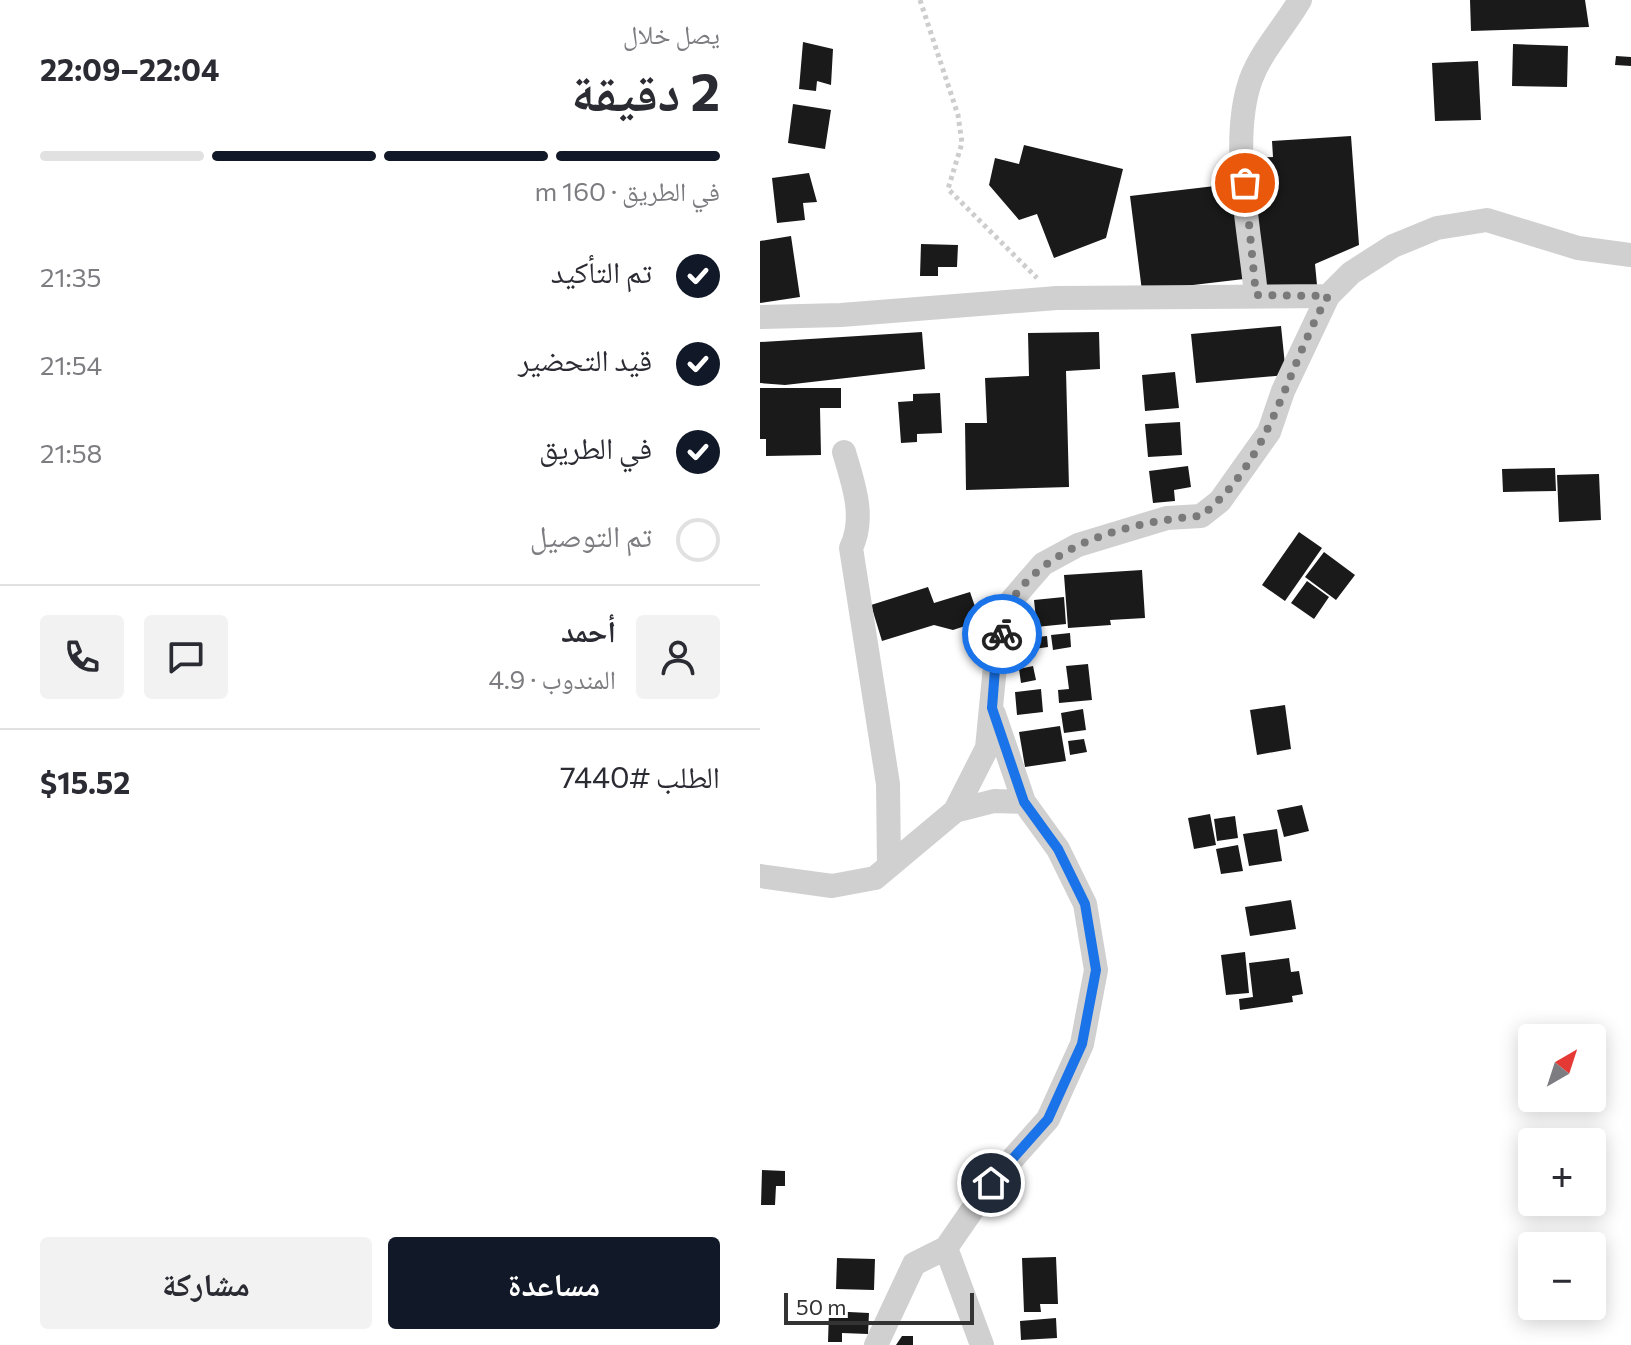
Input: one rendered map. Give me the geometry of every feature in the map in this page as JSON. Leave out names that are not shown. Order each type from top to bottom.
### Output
[{"type":"street","points":[[1256,295],[1242,155],[1243,109],[1252,77],[1300,0]]},
{"type":"street","points":[[760,876],[832,886],[875,878],[955,811],[987,748],[996,656],[1011,601],[1043,564],[1078,545],[1167,518],[1201,516],[1220,501],[1249,465],[1269,432],[1283,391],[1328,296],[1351,273],[1393,246],[1437,228],[1487,220],[1578,248],[1631,255]]},
{"type":"street","points":[[760,317],[841,315],[1057,298],[1328,296]]},
{"type":"street","points":[[844,452],[857,497],[858,534],[851,548],[888,784],[889,866]]},
{"type":"street","points":[[876,1345],[914,1264],[946,1248],[991,1183],[1048,1119],[1082,1044],[1096,970],[1085,904],[1058,849],[1024,802],[992,708]]},
{"type":"street","points":[[955,811],[994,801],[1024,802]]},
{"type":"street","points":[[946,1248],[982,1345]]},
{"type":"path","points":[[920,0],[958,115],[962,143],[948,189],[1057,298]]},
{"type":"building","points":[[1470,0],[1585,0],[1589,27],[1471,31]]},
{"type":"building","points":[[803,42],[833,49],[831,85],[817,81],[816,91],[799,89]]},
{"type":"building","points":[[1513,44],[1568,46],[1567,87],[1512,86]]},
{"type":"building","points":[[1616,56],[1631,57],[1631,66],[1615,65]]},
{"type":"building","points":[[1478,61],[1481,120],[1435,121],[1432,63]]},
{"type":"building","points":[[793,104],[831,110],[825,149],[788,143]]},
{"type":"building","points":[[1351,136],[1359,245],[1315,264],[1317,285],[1263,288],[1253,158],[1273,157],[1272,141]]},
{"type":"building","points":[[1024,145],[1123,169],[1106,238],[1054,258],[1037,214],[1019,220],[989,185],[995,158],[1019,164]]},
{"type":"building","points":[[809,173],[817,202],[803,203],[805,220],[777,223],[772,178]]},
{"type":"building","points":[[1232,184],[1244,279],[1142,291],[1130,196]]},
{"type":"building","points":[[791,236],[800,297],[760,303],[760,241]]},
{"type":"building","points":[[921,244],[958,245],[957,267],[938,267],[938,276],[920,276]]},
{"type":"building","points":[[1281,326],[1286,375],[1196,383],[1191,334]]},
{"type":"building","points":[[922,332],[925,369],[785,385],[760,383],[760,342]]},
{"type":"building","points":[[1099,332],[1100,369],[1066,371],[1069,487],[966,490],[965,423],[987,423],[985,378],[1029,376],[1028,333]]},
{"type":"building","points":[[1175,372],[1179,408],[1145,411],[1142,375]]},
{"type":"building","points":[[760,388],[841,388],[841,408],[820,408],[821,455],[766,456],[766,439],[760,439]]},
{"type":"building","points":[[940,393],[942,433],[917,434],[917,442],[901,443],[898,402],[913,401],[913,394]]},
{"type":"building","points":[[1180,422],[1182,455],[1148,457],[1145,424]]},
{"type":"building","points":[[1188,466],[1191,487],[1174,490],[1175,501],[1153,503],[1149,471]]},
{"type":"building","points":[[1555,468],[1556,491],[1503,492],[1502,469]]},
{"type":"building","points":[[1599,474],[1601,520],[1559,522],[1557,475]]},
{"type":"building","points":[[1299,532],[1322,548],[1285,601],[1262,585]]},
{"type":"building","points":[[1324,552],[1355,575],[1336,600],[1305,577]]},
{"type":"building","points":[[1142,570],[1145,618],[1110,620],[1111,625],[1068,628],[1064,575]]},
{"type":"building","points":[[1307,581],[1329,597],[1314,619],[1291,603]]},
{"type":"building","points":[[928,587],[934,603],[970,592],[980,621],[953,630],[934,625],[882,641],[871,605]]},
{"type":"building","points":[[1064,597],[1066,624],[1036,627],[1037,637],[1047,636],[1048,647],[1027,650],[1023,620],[1036,619],[1034,600]]},
{"type":"building","points":[[1070,633],[1071,647],[1053,650],[1051,635]]},
{"type":"building","points":[[1025,645],[1026,659],[1011,661],[1009,648]]},
{"type":"building","points":[[1088,664],[1092,700],[1059,703],[1058,690],[1069,689],[1066,666]]},
{"type":"building","points":[[1033,666],[1036,680],[1021,683],[1019,669]]},
{"type":"building","points":[[1041,689],[1043,712],[1017,715],[1015,692]]},
{"type":"building","points":[[1285,705],[1291,749],[1257,755],[1250,710]]},
{"type":"building","points":[[1083,709],[1086,730],[1064,733],[1061,713]]},
{"type":"building","points":[[1060,726],[1066,761],[1025,767],[1019,732]]},
{"type":"building","points":[[1084,739],[1087,752],[1070,755],[1068,741]]},
{"type":"building","points":[[1302,805],[1309,831],[1284,837],[1277,810]]},
{"type":"building","points":[[1210,814],[1216,845],[1194,849],[1188,818]]},
{"type":"building","points":[[1235,816],[1238,838],[1217,841],[1214,819]]},
{"type":"building","points":[[1277,829],[1282,861],[1249,866],[1243,834]]},
{"type":"building","points":[[1238,845],[1243,871],[1221,874],[1216,849]]},
{"type":"building","points":[[1291,900],[1296,929],[1250,936],[1245,907]]},
{"type":"building","points":[[1245,952],[1249,993],[1226,995],[1221,955]]},
{"type":"building","points":[[1289,958],[1291,972],[1299,971],[1303,994],[1292,996],[1293,1002],[1240,1010],[1239,999],[1253,997],[1249,963]]},
{"type":"building","points":[[762,1170],[785,1171],[785,1186],[776,1186],[775,1205],[761,1205]]},
{"type":"building","points":[[1056,1257],[1058,1304],[1040,1304],[1041,1312],[1024,1312],[1022,1258]]},
{"type":"building","points":[[837,1258],[875,1259],[874,1290],[836,1289]]},
{"type":"building","points":[[829,1311],[869,1313],[868,1334],[842,1333],[842,1342],[828,1342]]},
{"type":"building","points":[[1056,1318],[1057,1338],[1021,1340],[1020,1321]]},
{"type":"building","points":[[902,1336],[913,1336],[913,1345],[896,1345]]},
{"type":"way so far","points":[[1002,634],[1011,601],[1043,564],[1078,545],[1133,528],[1167,518],[1201,516],[1220,501],[1235,483],[1269,432],[1312,324],[1328,296],[1256,295],[1245,183]]},
{"type":"route","points":[[991,1183],[1048,1119],[1082,1044],[1096,970],[1085,904],[1058,849],[1024,802],[992,708],[996,656],[1002,634]]}]
